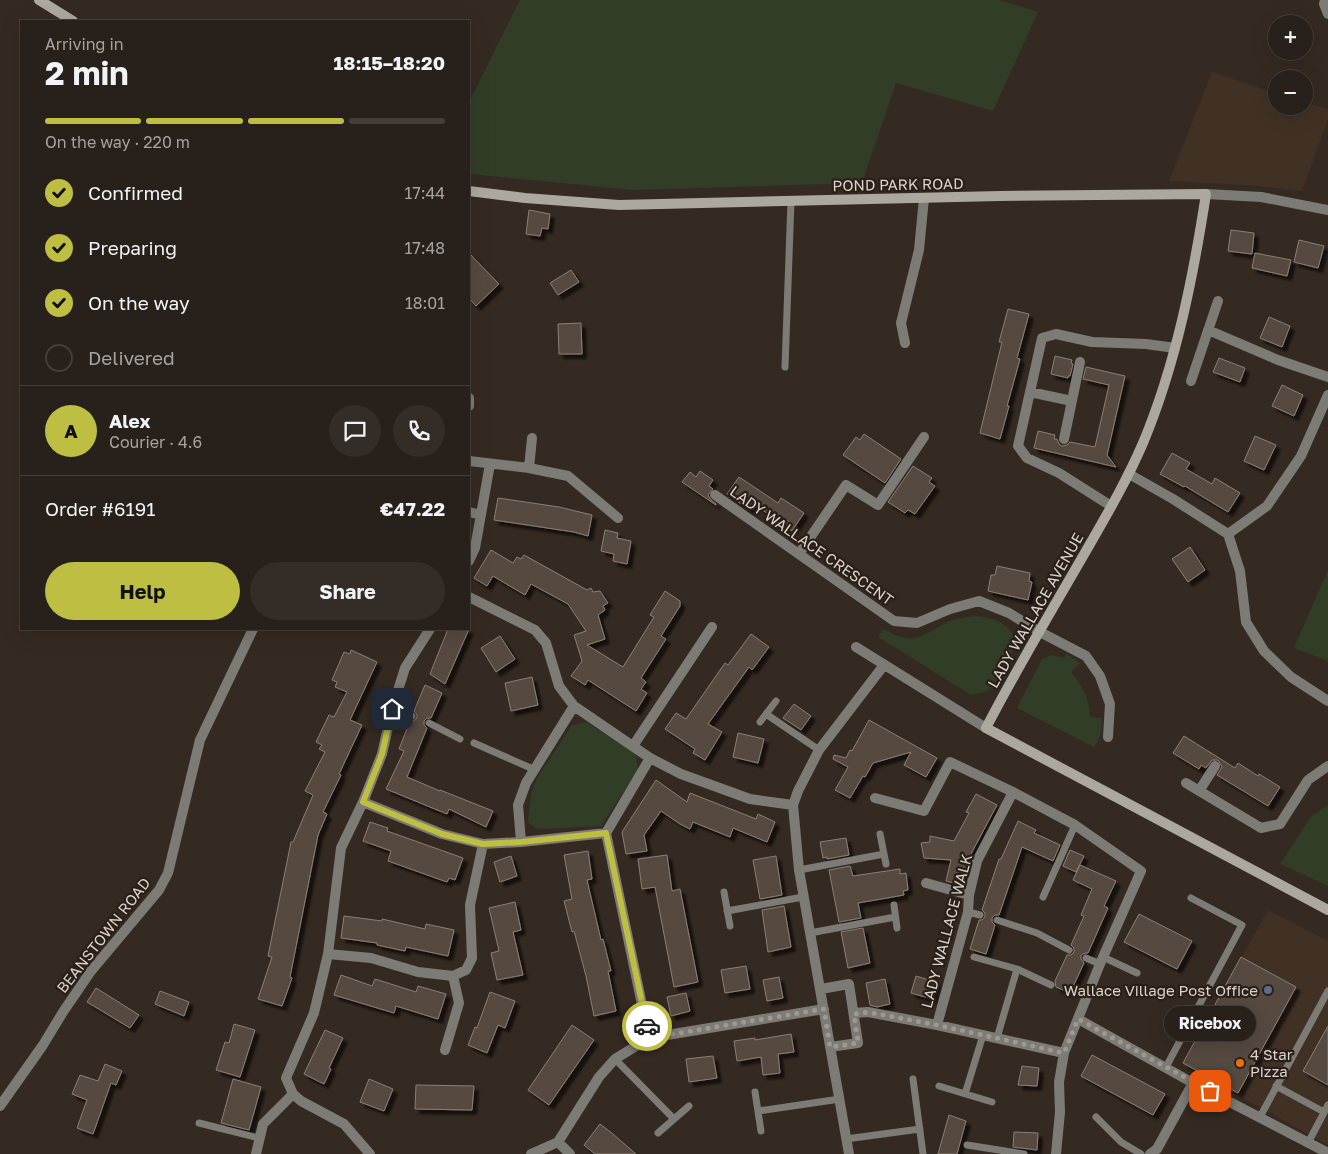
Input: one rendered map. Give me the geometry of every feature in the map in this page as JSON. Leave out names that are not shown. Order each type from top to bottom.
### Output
[{"type":"main road","points":[[40,0],[71,20]]},
{"type":"main road","name":"POND PARK ROAD","points":[[470,191],[525,198],[619,205],[1206,194]]},
{"type":"main road","name":"LADY WALLACE AVENUE","points":[[986,728],[1129,474],[1160,397],[1175,348],[1206,194]]},
{"type":"main road","points":[[986,728],[1328,910]]},
{"type":"street","points":[[1325,0],[1324,4],[1328,14]]},
{"type":"street","name":"POND PARK ROAD","points":[[1206,194],[1261,198],[1328,210]]},
{"type":"street","points":[[904,343],[901,323],[919,250],[924,198]]},
{"type":"street","points":[[1191,381],[1218,301]]},
{"type":"street","points":[[1208,330],[1278,360],[1328,378]]},
{"type":"street","points":[[1111,506],[1059,473],[1027,458],[1018,446],[1042,338],[1056,334],[1092,342],[1146,344],[1175,348]]},
{"type":"street","points":[[1064,439],[1080,362]]},
{"type":"street","points":[[1030,392],[1072,401]]},
{"type":"street","points":[[1228,534],[1267,506],[1301,456],[1328,395]]},
{"type":"street","points":[[799,554],[846,484],[878,505],[924,437]]},
{"type":"street","points":[[529,468],[532,438]]},
{"type":"street","points":[[470,461],[529,468],[568,476],[618,518]]},
{"type":"street","points":[[470,559],[475,548],[490,464]]},
{"type":"street","points":[[1129,474],[1228,534],[1240,571],[1246,622],[1264,651],[1291,677],[1328,700]]},
{"type":"street","name":"LADY WALLACE CRESCENT","points":[[715,495],[894,621],[917,623],[950,609],[979,601],[1009,613],[1086,656],[1100,676],[1110,704],[1108,737]]},
{"type":"street","points":[[470,512],[480,515]]},
{"type":"street","points":[[470,597],[535,630],[546,643],[559,686],[574,706],[650,758],[682,774],[750,799],[793,805]]},
{"type":"street","points":[[633,746],[712,627]]},
{"type":"street","name":"BEANSTOWN ROAD","points":[[0,1106],[43,1045],[91,971],[159,890],[168,873],[200,740],[253,630]]},
{"type":"street","points":[[370,1154],[344,1124],[301,1101],[293,1094],[286,1078],[314,1013],[328,954],[341,848],[363,802],[382,754],[392,709],[405,668],[429,630]]},
{"type":"street","points":[[856,647],[986,728]]},
{"type":"street","points":[[849,1154],[821,988],[798,870],[793,805],[819,750],[884,665]]},
{"type":"street","points":[[521,842],[518,805],[526,783],[574,706]]},
{"type":"street","points":[[649,1038],[606,833],[650,758]]},
{"type":"street","points":[[875,798],[924,811],[950,762],[1013,792],[1075,825],[1141,871],[1064,1053],[1060,1082],[1060,1112],[1056,1154]]},
{"type":"street","points":[[1199,791],[1215,766]]},
{"type":"street","points":[[1186,783],[1261,828],[1280,824],[1308,780],[1328,766]]},
{"type":"street","name":"LADY WALLACE WALK","points":[[937,1025],[968,912],[977,862],[1013,792]]},
{"type":"street","points":[[363,802],[442,834],[483,844],[606,833]]},
{"type":"street","points":[[328,954],[371,958],[418,972],[453,976],[466,970],[472,958],[470,905],[483,844]]},
{"type":"street","points":[[926,883],[970,895]]},
{"type":"street","points":[[445,1050],[459,1003],[453,976]]},
{"type":"street","points":[[821,988],[849,984],[854,1014],[858,1043],[830,1047]]},
{"type":"street","points":[[531,1154],[558,1142],[599,1077],[615,1058],[649,1038],[824,1009]]},
{"type":"street","points":[[854,1014],[868,1012],[1064,1053]]},
{"type":"street","points":[[1078,1019],[1328,1153]]},
{"type":"street","points":[[1150,1154],[1157,1149],[1193,1082]]},
{"type":"street","points":[[256,1154],[263,1124],[293,1094]]},
{"type":"street","points":[[558,1142],[570,1154]]},
{"type":"lane","points":[[785,367],[791,201]]},
{"type":"lane","points":[[760,722],[776,700]]},
{"type":"lane","points":[[392,709],[412,716]]},
{"type":"lane","points":[[766,714],[819,750]]},
{"type":"lane","points":[[429,723],[460,738]]},
{"type":"lane","points":[[474,743],[533,769]]},
{"type":"lane","points":[[1043,897],[1075,825]]},
{"type":"lane","points":[[880,834],[886,864]]},
{"type":"lane","points":[[798,870],[884,854]]},
{"type":"lane","points":[[724,892],[730,926]]},
{"type":"lane","points":[[727,911],[803,898]]},
{"type":"lane","points":[[1166,1067],[1242,925],[1191,898]]},
{"type":"lane","points":[[894,905],[897,928]]},
{"type":"lane","points":[[968,912],[980,915]]},
{"type":"lane","points":[[810,933],[895,917]]},
{"type":"lane","points":[[997,920],[1036,933],[1069,950]]},
{"type":"lane","points":[[974,957],[1017,970],[1051,985]]},
{"type":"lane","points":[[1086,958],[1102,960],[1137,973]]},
{"type":"lane","points":[[998,1038],[1017,970]]},
{"type":"lane","points":[[1260,1117],[1328,991]]},
{"type":"lane","points":[[965,1094],[983,1035]]},
{"type":"lane","points":[[615,1058],[674,1119]]},
{"type":"lane","points":[[913,1079],[923,1154]]},
{"type":"lane","points":[[939,1086],[992,1102]]},
{"type":"lane","points":[[1276,1086],[1326,1108],[1308,1143]]},
{"type":"lane","points":[[754,1092],[761,1131]]},
{"type":"lane","points":[[758,1111],[840,1099]]},
{"type":"lane","points":[[658,1133],[689,1106]]},
{"type":"lane","points":[[1096,1118],[1121,1142],[1141,1154]]},
{"type":"lane","points":[[199,1123],[259,1138]]},
{"type":"lane","points":[[846,1139],[920,1129]]},
{"type":"lane","points":[[968,1145],[1024,1154]]},
{"type":"shaded area","points":[[1212,72],[1268,90],[1268,115],[1313,115],[1313,105],[1328,109],[1328,119],[1302,191],[1248,185],[1169,181]]},
{"type":"shaded area","points":[[1268,910],[1328,941],[1328,1145],[1183,1065]]},
{"type":"green space","points":[[520,0],[1000,0],[1038,12],[993,111],[896,83],[862,183],[632,190],[470,174],[470,100]]},
{"type":"green space","points":[[1328,570],[1328,661],[1294,648]]},
{"type":"green space","points":[[978,616],[1002,623],[1014,636],[1017,643],[993,686],[985,692],[971,695],[878,637],[883,629],[902,637],[915,638],[952,620]]},
{"type":"green space","points":[[1067,654],[1080,663],[1071,672],[1085,693],[1090,717],[1102,718],[1101,734],[1094,747],[1017,708],[1042,659],[1052,655],[1064,658]]},
{"type":"green space","points":[[586,722],[636,753],[638,770],[601,826],[537,829],[528,822],[531,794],[537,778],[572,725]]},
{"type":"green space","points":[[1328,805],[1328,886],[1280,864],[1311,817]]},
{"type":"building","points":[[529,210],[550,214],[548,229],[542,228],[540,236],[526,234]]},
{"type":"building","points":[[1231,230],[1254,233],[1252,254],[1228,251]]},
{"type":"building","points":[[1299,240],[1324,246],[1318,268],[1294,262]]},
{"type":"building","points":[[1255,253],[1291,260],[1287,276],[1252,268]]},
{"type":"building","points":[[470,254],[499,284],[476,306],[470,299]]},
{"type":"building","points":[[571,270],[579,282],[558,295],[550,283]]},
{"type":"building","points":[[1008,309],[1029,314],[1017,358],[1020,359],[1000,439],[980,433],[1002,342],[999,342]]},
{"type":"building","points":[[1269,317],[1290,326],[1282,347],[1260,338]]},
{"type":"building","points":[[581,323],[582,354],[559,354],[558,324]]},
{"type":"building","points":[[1055,356],[1072,360],[1071,363],[1073,364],[1068,378],[1051,374]]},
{"type":"building","points":[[1219,358],[1245,368],[1240,382],[1213,372]]},
{"type":"building","points":[[1086,367],[1125,376],[1107,455],[1116,467],[1034,448],[1038,431],[1055,435],[1054,439],[1057,439],[1062,446],[1070,442],[1095,447],[1109,385],[1083,379]]},
{"type":"building","points":[[1282,385],[1303,395],[1294,416],[1272,406]]},
{"type":"building","points":[[864,434],[901,459],[885,483],[843,455],[856,437],[860,440]]},
{"type":"building","points":[[1255,436],[1276,445],[1264,470],[1244,461]]},
{"type":"building","points":[[1172,453],[1190,463],[1186,469],[1212,484],[1215,478],[1240,493],[1228,512],[1185,486],[1160,474]]},
{"type":"building","points":[[913,466],[932,478],[929,482],[935,486],[915,514],[908,510],[905,513],[888,502]]},
{"type":"building","points":[[700,471],[713,480],[709,486],[713,489],[708,495],[716,505],[682,482],[690,472],[696,477]]},
{"type":"building","points":[[739,477],[778,503],[781,498],[804,513],[792,531],[754,504],[750,510],[727,494]]},
{"type":"building","points":[[498,498],[559,507],[592,515],[588,536],[574,532],[494,520]]},
{"type":"building","points":[[605,530],[618,533],[617,538],[631,541],[627,564],[613,561],[614,554],[601,551]]},
{"type":"building","points":[[1190,547],[1205,570],[1188,582],[1172,559]]},
{"type":"building","points":[[491,550],[513,563],[517,557],[521,559],[524,555],[587,590],[591,588],[593,592],[600,591],[608,603],[603,606],[605,610],[598,615],[605,639],[587,645],[623,667],[654,617],[650,615],[665,591],[680,601],[680,606],[661,636],[666,639],[641,678],[646,682],[641,689],[647,693],[636,711],[588,680],[585,685],[571,676],[582,661],[574,635],[586,631],[568,604],[531,584],[525,595],[493,576],[487,586],[474,578]]},
{"type":"building","points":[[997,566],[1030,573],[1029,581],[1032,582],[1028,600],[988,591],[991,575],[995,575]]},
{"type":"building","points":[[448,630],[469,630],[445,684],[430,674]]},
{"type":"building","points":[[751,634],[769,647],[752,670],[749,667],[708,724],[722,732],[705,760],[693,753],[695,749],[665,729],[676,713],[686,719],[725,663],[728,665]]},
{"type":"building","points":[[500,636],[515,659],[496,672],[481,648]]},
{"type":"building","points":[[351,650],[377,662],[350,720],[362,725],[323,812],[327,814],[318,835],[290,977],[292,978],[282,1006],[258,999],[272,957],[268,956],[291,842],[293,842],[313,795],[305,791],[325,752],[319,749],[322,745],[316,742],[329,715],[334,717],[347,692],[335,687],[337,682],[332,680],[344,652],[350,654]]},
{"type":"building","points":[[532,677],[538,705],[511,711],[505,683]]},
{"type":"building","points":[[425,685],[442,693],[431,718],[427,718],[424,721],[424,725],[427,728],[407,777],[493,811],[486,827],[449,809],[447,814],[386,789],[404,751],[399,749],[410,721],[417,718],[414,711]]},
{"type":"building","points":[[794,704],[811,716],[801,730],[783,718]]},
{"type":"building","points":[[869,720],[937,758],[926,777],[904,765],[911,752],[873,763],[850,798],[835,790],[848,767],[833,759],[834,755],[846,758],[850,750],[852,751]]},
{"type":"building","points":[[738,733],[764,739],[758,763],[733,757]]},
{"type":"building","points":[[1184,736],[1235,768],[1238,763],[1280,787],[1268,806],[1217,775],[1222,767],[1218,760],[1212,760],[1206,768],[1201,765],[1199,769],[1173,753]]},
{"type":"building","points":[[656,780],[687,802],[690,793],[756,819],[758,814],[775,822],[767,842],[733,828],[730,837],[693,822],[690,829],[661,811],[644,835],[647,851],[626,854],[622,832]]},
{"type":"building","points":[[976,794],[997,805],[971,854],[962,885],[946,881],[951,860],[924,858],[921,843],[930,842],[930,836],[954,841],[969,813],[966,812]]},
{"type":"building","points":[[1018,821],[1036,830],[1034,833],[1060,845],[1053,861],[1022,847],[999,915],[995,915],[992,918],[992,922],[995,925],[986,954],[970,949],[979,920],[985,917],[985,913],[982,910],[999,859],[1001,859]]},
{"type":"building","points":[[370,822],[388,828],[387,831],[463,858],[455,880],[449,878],[447,882],[388,861],[391,851],[363,841]]},
{"type":"building","points":[[846,838],[849,855],[823,858],[820,842]]},
{"type":"building","points":[[1070,850],[1084,856],[1076,872],[1063,866]]},
{"type":"building","points":[[588,851],[592,879],[587,880],[601,940],[603,939],[611,971],[608,971],[616,1011],[594,1016],[586,976],[564,901],[572,899],[564,855]]},
{"type":"building","points":[[667,855],[672,891],[680,889],[698,982],[674,987],[655,887],[642,889],[638,859]]},
{"type":"building","points":[[511,856],[517,876],[500,882],[494,862]]},
{"type":"building","points":[[776,856],[782,895],[760,899],[753,860]]},
{"type":"building","points":[[1080,865],[1116,881],[1104,906],[1108,908],[1088,953],[1081,955],[1084,963],[1070,993],[1056,987],[1055,981],[1067,955],[1071,955],[1074,952],[1074,948],[1071,945],[1084,916],[1081,915],[1092,889],[1073,880]]},
{"type":"building","points":[[850,866],[853,876],[900,869],[900,874],[906,873],[908,890],[903,891],[904,895],[858,903],[861,918],[839,922],[829,870]]},
{"type":"building","points":[[515,902],[521,930],[513,932],[523,975],[497,980],[491,953],[499,951],[489,908]]},
{"type":"building","points":[[784,906],[791,947],[768,952],[762,910]]},
{"type":"building","points":[[1139,914],[1192,941],[1177,969],[1124,942]]},
{"type":"building","points":[[344,916],[382,921],[382,919],[425,929],[426,924],[454,930],[448,956],[406,947],[405,951],[377,945],[377,943],[341,938]]},
{"type":"building","points":[[863,928],[870,963],[848,968],[841,932]]},
{"type":"building","points":[[1241,957],[1296,987],[1238,1093],[1183,1063]]},
{"type":"building","points":[[746,966],[750,989],[725,993],[721,970]]},
{"type":"building","points":[[341,975],[372,986],[375,979],[416,992],[418,986],[446,994],[438,1019],[396,1006],[394,1013],[334,995]]},
{"type":"building","points":[[916,976],[936,982],[932,999],[911,993]]},
{"type":"building","points":[[779,977],[783,998],[767,1001],[763,980]]},
{"type":"building","points":[[885,979],[890,1004],[877,1007],[870,1005],[866,983]]},
{"type":"building","points":[[96,988],[139,1015],[130,1028],[87,1002]]},
{"type":"building","points":[[160,991],[189,1002],[184,1016],[155,1004]]},
{"type":"building","points":[[490,992],[515,1001],[505,1028],[498,1025],[487,1053],[468,1045],[475,1027],[477,1028]]},
{"type":"building","points":[[686,993],[690,1011],[671,1016],[667,997]]},
{"type":"building","points":[[234,1024],[255,1030],[240,1077],[216,1070],[225,1042],[229,1043]]},
{"type":"building","points":[[572,1025],[594,1040],[549,1105],[528,1090]]},
{"type":"building","points":[[1328,1026],[1328,1085],[1303,1071]]},
{"type":"building","points":[[325,1030],[343,1038],[324,1084],[304,1074]]},
{"type":"building","points":[[791,1034],[794,1052],[778,1054],[780,1073],[763,1075],[761,1057],[737,1061],[734,1041],[755,1038],[755,1040]]},
{"type":"building","points":[[1092,1055],[1165,1094],[1153,1115],[1081,1076]]},
{"type":"building","points":[[713,1056],[717,1078],[689,1082],[686,1059]]},
{"type":"building","points":[[105,1064],[122,1071],[116,1085],[111,1083],[93,1134],[77,1128],[87,1100],[72,1094],[80,1075],[98,1081]]},
{"type":"building","points":[[1022,1066],[1039,1068],[1037,1086],[1018,1085]]},
{"type":"building","points":[[233,1079],[261,1087],[249,1130],[221,1123]]},
{"type":"building","points":[[369,1079],[393,1089],[384,1111],[360,1102]]},
{"type":"building","points":[[416,1085],[474,1086],[472,1110],[415,1109]]},
{"type":"building","points":[[949,1115],[966,1121],[957,1154],[938,1154]]},
{"type":"building","points":[[600,1124],[636,1154],[595,1154],[584,1145]]},
{"type":"building","points":[[1014,1132],[1038,1133],[1037,1150],[1013,1147]]},
{"type":"way so far","points":[[647,1026],[649,1038],[824,1009],[830,1047],[858,1043],[854,1014],[868,1012],[1064,1053],[1078,1019],[1210,1091]]},
{"type":"place","name":"Wallace Village Post Office","points":[[1268,990]]},
{"type":"place","name":"4 Star Pizza","points":[[1240,1063]]},
{"type":"place","name":"Ricebox","points":[[1210,1091]]},
{"type":"route","points":[[392,709],[382,754],[363,802],[442,834],[483,844],[606,833],[647,1026]]}]
